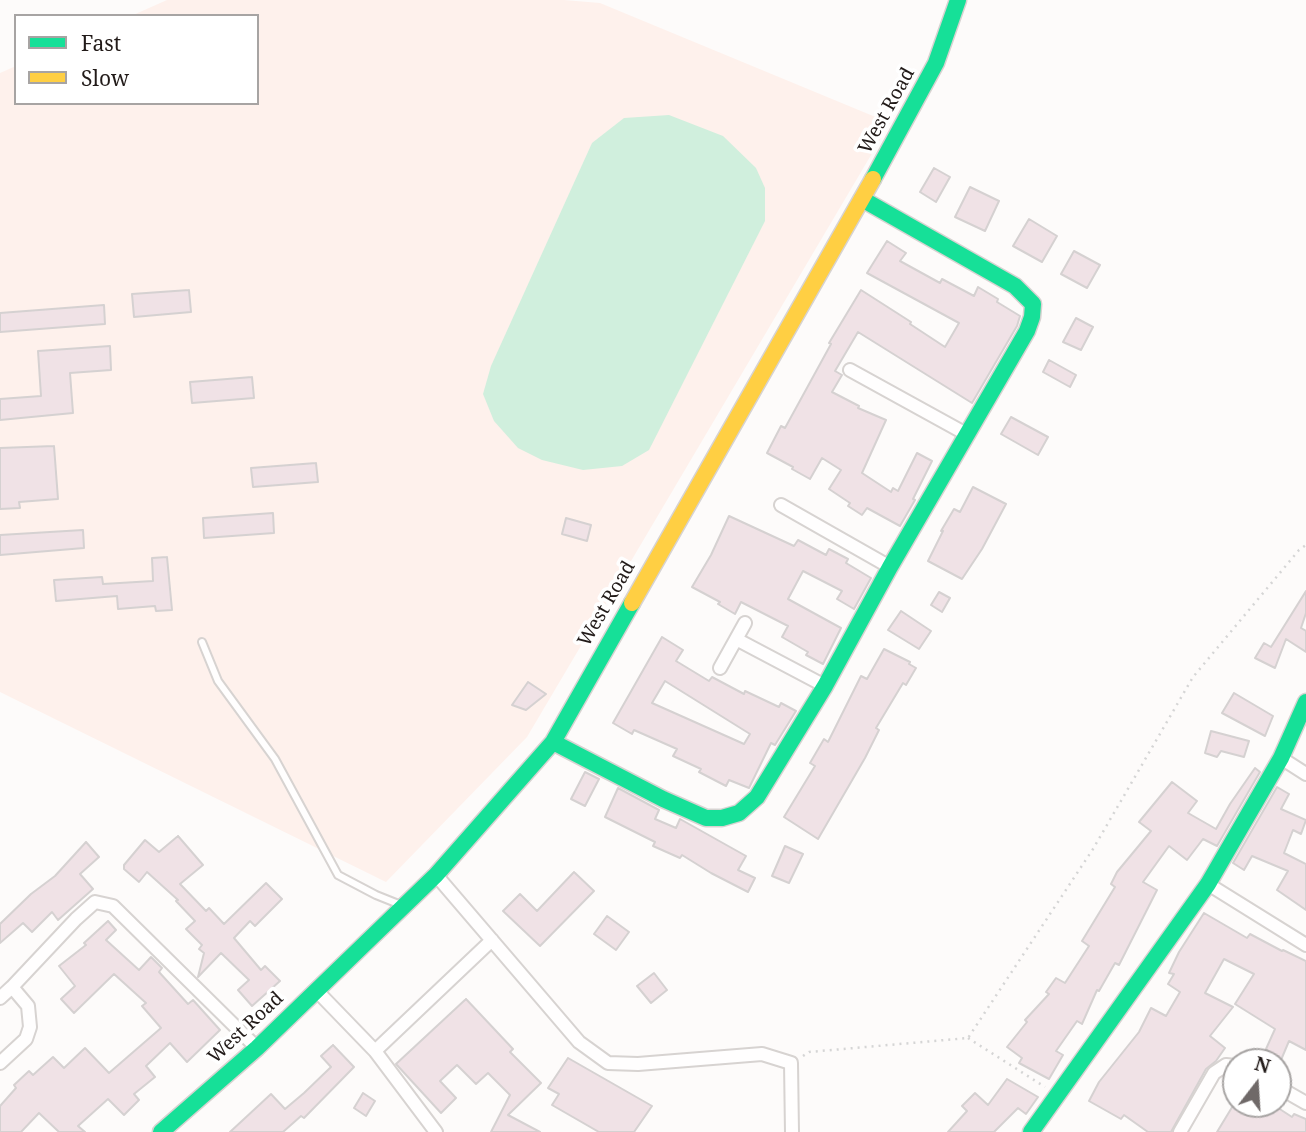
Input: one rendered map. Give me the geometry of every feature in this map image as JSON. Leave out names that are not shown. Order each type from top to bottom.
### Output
[{"type":"street","name":"West Road","points":[[161,1132],[257,1048],[436,875],[553,742],[862,199],[936,63],[958,0]]},
{"type":"street","points":[[553,742],[663,799],[706,818],[722,818],[739,813],[757,797],[825,686],[890,567],[968,435],[1027,331],[1033,304],[1015,286],[862,199]]},
{"type":"street","points":[[850,370],[968,435]]},
{"type":"street","points":[[781,505],[890,567]]},
{"type":"street","points":[[720,668],[745,623]]},
{"type":"street","points":[[736,639],[825,686]]},
{"type":"street","points":[[1031,1132],[1208,884],[1281,758],[1306,702]]},
{"type":"street","points":[[1281,758],[1306,774]]},
{"type":"street","points":[[436,875],[579,1042],[608,1063],[638,1065],[762,1054],[791,1063],[792,1132]]},
{"type":"street","points":[[1208,884],[1306,945]]},
{"type":"street","points":[[0,998],[95,902],[113,906],[257,1048]]},
{"type":"street","points":[[375,1051],[492,940]]},
{"type":"street","points":[[0,1063],[26,1039],[30,1027],[28,1006],[12,987]]},
{"type":"street","points":[[316,990],[375,1051],[436,1132]]},
{"type":"street","points":[[1180,1132],[1214,1073],[1222,1068]]},
{"type":"lane","points":[[202,642],[218,681],[275,760],[338,875],[403,906]]},
{"type":"path","points":[[968,1038],[1093,849],[1193,677],[1306,545]]},
{"type":"path","points":[[791,1063],[809,1052],[968,1038],[1056,1095]]},
{"type":"shaded area","points":[[167,0],[564,0],[600,3],[890,123],[527,737],[386,882],[0,692],[0,73],[14,67],[14,105],[259,105],[259,14],[136,14]]},
{"type":"green space","points":[[669,115],[723,136],[756,168],[765,188],[765,221],[649,450],[622,466],[583,470],[542,460],[518,448],[494,421],[483,394],[491,366],[592,143],[624,118]]},
{"type":"building","points":[[934,168],[950,177],[936,202],[920,192]]},
{"type":"building","points":[[970,187],[999,201],[985,231],[955,217]]},
{"type":"building","points":[[1029,219],[1057,236],[1042,262],[1013,246]]},
{"type":"building","points":[[887,241],[906,253],[900,261],[940,283],[942,279],[974,296],[978,287],[1020,316],[1017,326],[972,403],[858,332],[835,371],[842,375],[832,392],[859,406],[858,408],[886,420],[862,473],[891,492],[893,488],[898,491],[917,453],[932,461],[900,526],[867,508],[862,515],[848,506],[850,503],[829,489],[841,470],[822,458],[810,479],[767,453],[781,426],[785,428],[831,344],[829,343],[861,290],[945,347],[959,323],[867,273]]},
{"type":"building","points":[[1074,251],[1100,265],[1087,288],[1061,274]]},
{"type":"building","points":[[189,290],[191,312],[134,317],[132,294]]},
{"type":"building","points":[[104,305],[105,324],[0,332],[0,313]]},
{"type":"building","points":[[1076,318],[1093,327],[1081,350],[1063,342]]},
{"type":"building","points":[[110,346],[111,370],[70,373],[73,413],[0,420],[0,399],[41,396],[38,351]]},
{"type":"building","points":[[1049,360],[1076,375],[1070,387],[1043,372]]},
{"type":"building","points":[[252,377],[254,398],[192,403],[190,382]]},
{"type":"building","points":[[1011,417],[1048,437],[1038,455],[1001,434]]},
{"type":"building","points":[[54,446],[58,499],[19,502],[20,508],[0,509],[0,448]]},
{"type":"building","points":[[316,463],[318,482],[253,487],[251,468]]},
{"type":"building","points":[[973,487],[1006,504],[962,579],[928,561],[954,509],[960,512]]},
{"type":"building","points":[[273,513],[274,533],[204,538],[203,518]]},
{"type":"building","points":[[729,516],[794,546],[798,540],[826,555],[829,549],[848,559],[846,563],[871,578],[854,609],[837,599],[842,591],[803,571],[788,599],[841,628],[823,664],[782,637],[788,626],[741,602],[735,614],[718,604],[720,602],[692,587]]},
{"type":"building","points":[[566,518],[591,525],[587,541],[562,534]]},
{"type":"building","points":[[83,530],[84,548],[0,555],[0,535]]},
{"type":"building","points":[[167,557],[172,610],[156,611],[155,606],[118,609],[117,596],[56,601],[54,580],[102,577],[103,584],[153,581],[152,558]]},
{"type":"building","points":[[1306,591],[1306,613],[1301,628],[1306,631],[1306,652],[1286,639],[1275,668],[1255,658],[1264,643],[1271,647]]},
{"type":"building","points":[[939,592],[950,598],[942,612],[931,605]]},
{"type":"building","points":[[901,611],[931,631],[919,649],[888,630]]},
{"type":"building","points":[[662,637],[683,650],[676,661],[709,681],[712,677],[744,694],[745,691],[779,707],[781,703],[796,711],[775,745],[771,743],[749,788],[729,780],[726,786],[699,772],[701,769],[673,756],[677,749],[634,730],[632,734],[613,723]],"holes":[[[665,681],[750,734],[744,744],[652,703]]]},
{"type":"building","points":[[884,649],[916,668],[906,685],[903,683],[876,728],[879,730],[865,758],[818,839],[784,817],[815,766],[810,763],[824,739],[828,742],[861,676],[867,679]]},
{"type":"building","points":[[528,682],[546,694],[526,710],[512,705]]},
{"type":"building","points":[[1234,693],[1273,716],[1265,736],[1222,713]]},
{"type":"building","points":[[1211,731],[1249,741],[1244,757],[1221,751],[1217,757],[1205,753]]},
{"type":"building","points":[[1255,768],[1260,772],[1217,846],[1203,839],[1187,860],[1169,846],[1143,882],[1157,890],[1119,965],[1115,963],[1099,991],[1097,990],[1082,1024],[1077,1021],[1056,1051],[1063,1055],[1049,1079],[1019,1063],[1022,1058],[1007,1047],[1027,1022],[1025,1020],[1049,994],[1046,992],[1056,978],[1065,983],[1089,946],[1082,941],[1115,887],[1111,884],[1117,872],[1151,831],[1139,822],[1172,782],[1197,801],[1188,813],[1216,829]]},
{"type":"building","points":[[585,772],[599,779],[585,806],[571,799]]},
{"type":"building","points":[[1277,787],[1289,794],[1281,809],[1306,820],[1301,834],[1293,830],[1284,853],[1306,864],[1306,910],[1277,890],[1288,871],[1252,856],[1244,870],[1233,863]]},
{"type":"building","points":[[618,788],[659,810],[655,819],[676,828],[680,819],[746,856],[738,870],[755,878],[748,892],[682,855],[680,858],[653,846],[655,842],[605,817]]},
{"type":"building","points":[[178,836],[203,865],[180,884],[206,911],[209,908],[224,924],[266,883],[282,899],[255,926],[250,921],[234,938],[261,970],[265,966],[280,981],[252,1006],[238,990],[249,980],[221,953],[198,977],[204,953],[199,949],[202,945],[186,929],[195,921],[176,901],[178,900],[147,872],[139,882],[124,869],[124,865],[145,840],[159,852]]},
{"type":"building","points":[[86,842],[99,857],[80,874],[93,889],[58,920],[52,912],[32,932],[23,923],[0,943],[0,924],[31,894],[55,876]]},
{"type":"building","points":[[785,846],[803,854],[789,883],[772,876]]},
{"type":"building","points":[[574,872],[594,891],[540,946],[503,911],[520,894],[537,911]]},
{"type":"building","points":[[1204,913],[1247,938],[1250,934],[1306,961],[1306,1050],[1289,1041],[1286,1048],[1266,1048],[1275,1029],[1235,1004],[1254,974],[1224,959],[1205,993],[1233,1007],[1210,1036],[1225,1048],[1222,1048],[1216,1061],[1206,1069],[1171,1132],[1148,1132],[1124,1115],[1121,1119],[1089,1101],[1099,1082],[1139,1032],[1151,1008],[1166,1016],[1180,992],[1168,984],[1174,974],[1169,973]]},
{"type":"building","points":[[607,916],[629,932],[616,950],[594,934]]},
{"type":"building","points":[[108,921],[116,930],[106,940],[139,970],[151,957],[162,968],[159,972],[188,1004],[193,1000],[220,1030],[187,1062],[170,1043],[146,1066],[155,1077],[134,1094],[139,1100],[124,1115],[108,1099],[78,1126],[85,1132],[59,1132],[39,1113],[21,1132],[0,1132],[0,1106],[16,1088],[14,1085],[29,1071],[33,1075],[53,1057],[64,1068],[85,1048],[109,1073],[161,1028],[142,1006],[146,1003],[114,974],[74,1013],[61,999],[75,986],[59,966],[86,945],[84,943]]},
{"type":"building","points":[[654,973],[667,990],[651,1003],[637,986]]},
{"type":"building","points":[[466,999],[513,1049],[510,1052],[541,1083],[508,1115],[540,1132],[491,1132],[510,1095],[488,1073],[476,1084],[457,1065],[440,1081],[456,1098],[441,1113],[396,1064]]},
{"type":"building","points":[[333,1045],[354,1067],[304,1118],[301,1116],[283,1132],[230,1132],[271,1094],[285,1109],[304,1093],[331,1067],[321,1056]]},
{"type":"building","points":[[568,1058],[652,1106],[634,1132],[599,1132],[552,1105],[559,1094],[548,1088]]},
{"type":"building","points":[[1007,1079],[1038,1097],[1026,1114],[1018,1108],[994,1132],[948,1132],[967,1111],[962,1106],[975,1093],[988,1105]]},
{"type":"building","points":[[363,1093],[375,1101],[366,1116],[354,1108]]},
{"type":"building","points":[[1294,1114],[1306,1119],[1306,1132],[1217,1132],[1226,1118],[1292,1118]]},
{"type":"traffic: fast","points":[[873,179],[936,63],[958,0]]},
{"type":"traffic: fast","points":[[553,742],[663,799],[706,818],[722,818],[739,813],[757,797],[825,686],[890,567],[1027,331],[1033,304],[1015,286],[862,199]]},
{"type":"traffic: fast","points":[[161,1132],[257,1048],[436,875],[553,742],[632,603]]},
{"type":"traffic: fast","points":[[1031,1132],[1208,884],[1281,758],[1306,702]]},
{"type":"traffic: slow","points":[[632,603],[873,179]]}]
